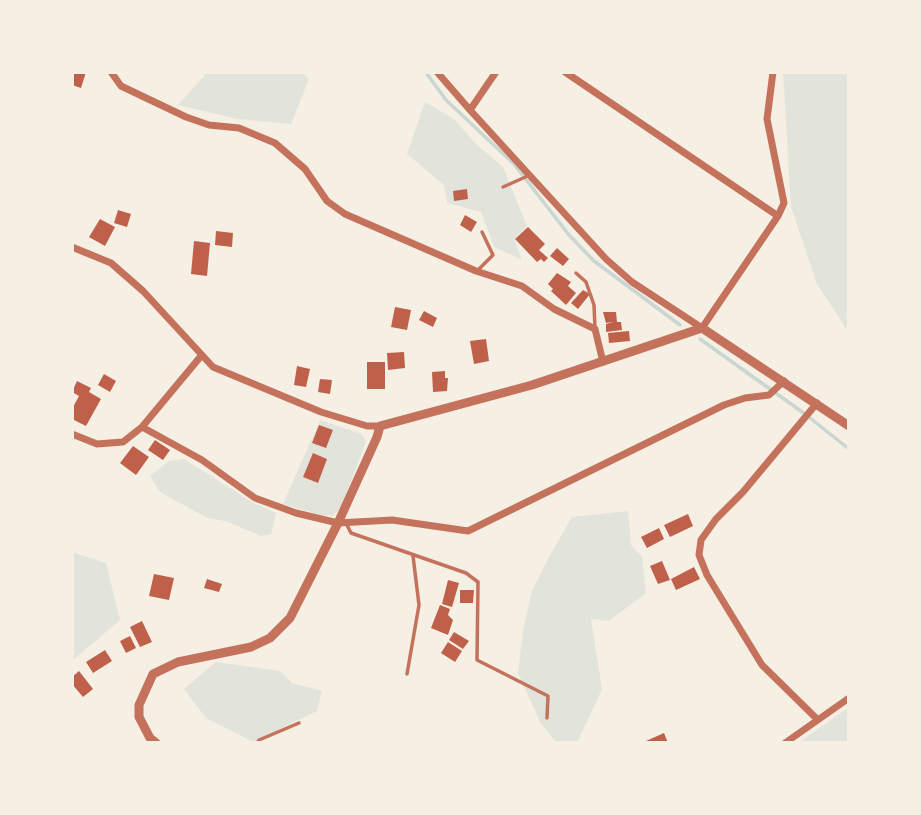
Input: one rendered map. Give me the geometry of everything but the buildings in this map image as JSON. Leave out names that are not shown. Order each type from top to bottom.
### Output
[{"type":"street","points":[[111,72],[121,86],[186,117],[209,125],[240,128],[275,143],[305,169],[327,201],[345,214],[477,272],[522,286],[554,309],[595,329],[603,362]]},
{"type":"street","points":[[437,72],[606,258],[632,282],[814,406],[849,426]]},
{"type":"street","points":[[470,110],[496,72]]},
{"type":"street","points":[[565,72],[778,216]]},
{"type":"street","points":[[72,247],[111,263],[143,291],[213,367],[321,412],[367,426],[380,426],[532,385],[702,328],[785,203],[767,119],[773,72]]},
{"type":"street","points":[[72,433],[97,444],[123,442],[142,427],[201,356]]},
{"type":"street","points":[[142,427],[202,460],[255,498],[296,513],[342,523],[392,520],[468,531],[724,405],[745,398],[769,395],[781,384]]},
{"type":"street","points":[[814,406],[743,492],[716,519],[701,540],[699,555],[707,575],[762,665],[817,719]]},
{"type":"street","points":[[156,743],[150,738],[139,717],[139,705],[153,674],[178,662],[251,647],[270,638],[290,618],[342,523],[380,426]]},
{"type":"street","points":[[785,743],[849,698]]},
{"type":"lane","points":[[503,187],[529,175]]},
{"type":"lane","points":[[477,272],[493,255],[482,232]]},
{"type":"lane","points":[[576,273],[586,282],[594,305],[595,329]]},
{"type":"lane","points":[[342,523],[351,533],[466,573],[478,582],[477,660],[548,696],[547,719]]},
{"type":"lane","points":[[407,674],[419,605],[414,556]]},
{"type":"lane","points":[[257,743],[299,723]]},
{"type":"shaded area","points":[[203,72],[302,72],[309,79],[291,124],[238,119],[178,105],[205,75]]},
{"type":"shaded area","points":[[783,72],[849,72],[849,333],[817,284],[791,207]]},
{"type":"shaded area","points":[[425,102],[454,119],[477,145],[503,167],[527,226],[514,239],[522,260],[494,247],[481,212],[447,203],[444,185],[407,154]]},
{"type":"shaded area","points":[[320,420],[362,434],[366,442],[341,507],[333,516],[283,504]]},
{"type":"shaded area","points":[[184,459],[252,502],[276,513],[271,534],[261,536],[225,521],[207,518],[160,492],[150,476],[169,461]]},
{"type":"shaded area","points":[[628,511],[631,545],[642,557],[646,593],[609,621],[591,619],[602,689],[577,743],[557,743],[541,724],[518,673],[523,631],[532,591],[572,517]]},
{"type":"shaded area","points":[[72,552],[106,563],[120,620],[72,661]]},
{"type":"shaded area","points":[[216,662],[280,671],[292,683],[322,691],[317,711],[253,742],[206,718],[184,689]]},
{"type":"shaded area","points":[[849,707],[849,743],[798,743]]},
{"type":"waterway","points":[[427,74],[446,100],[514,164],[569,235],[594,261],[680,325]]},
{"type":"waterway","points":[[700,339],[849,449]]}]
